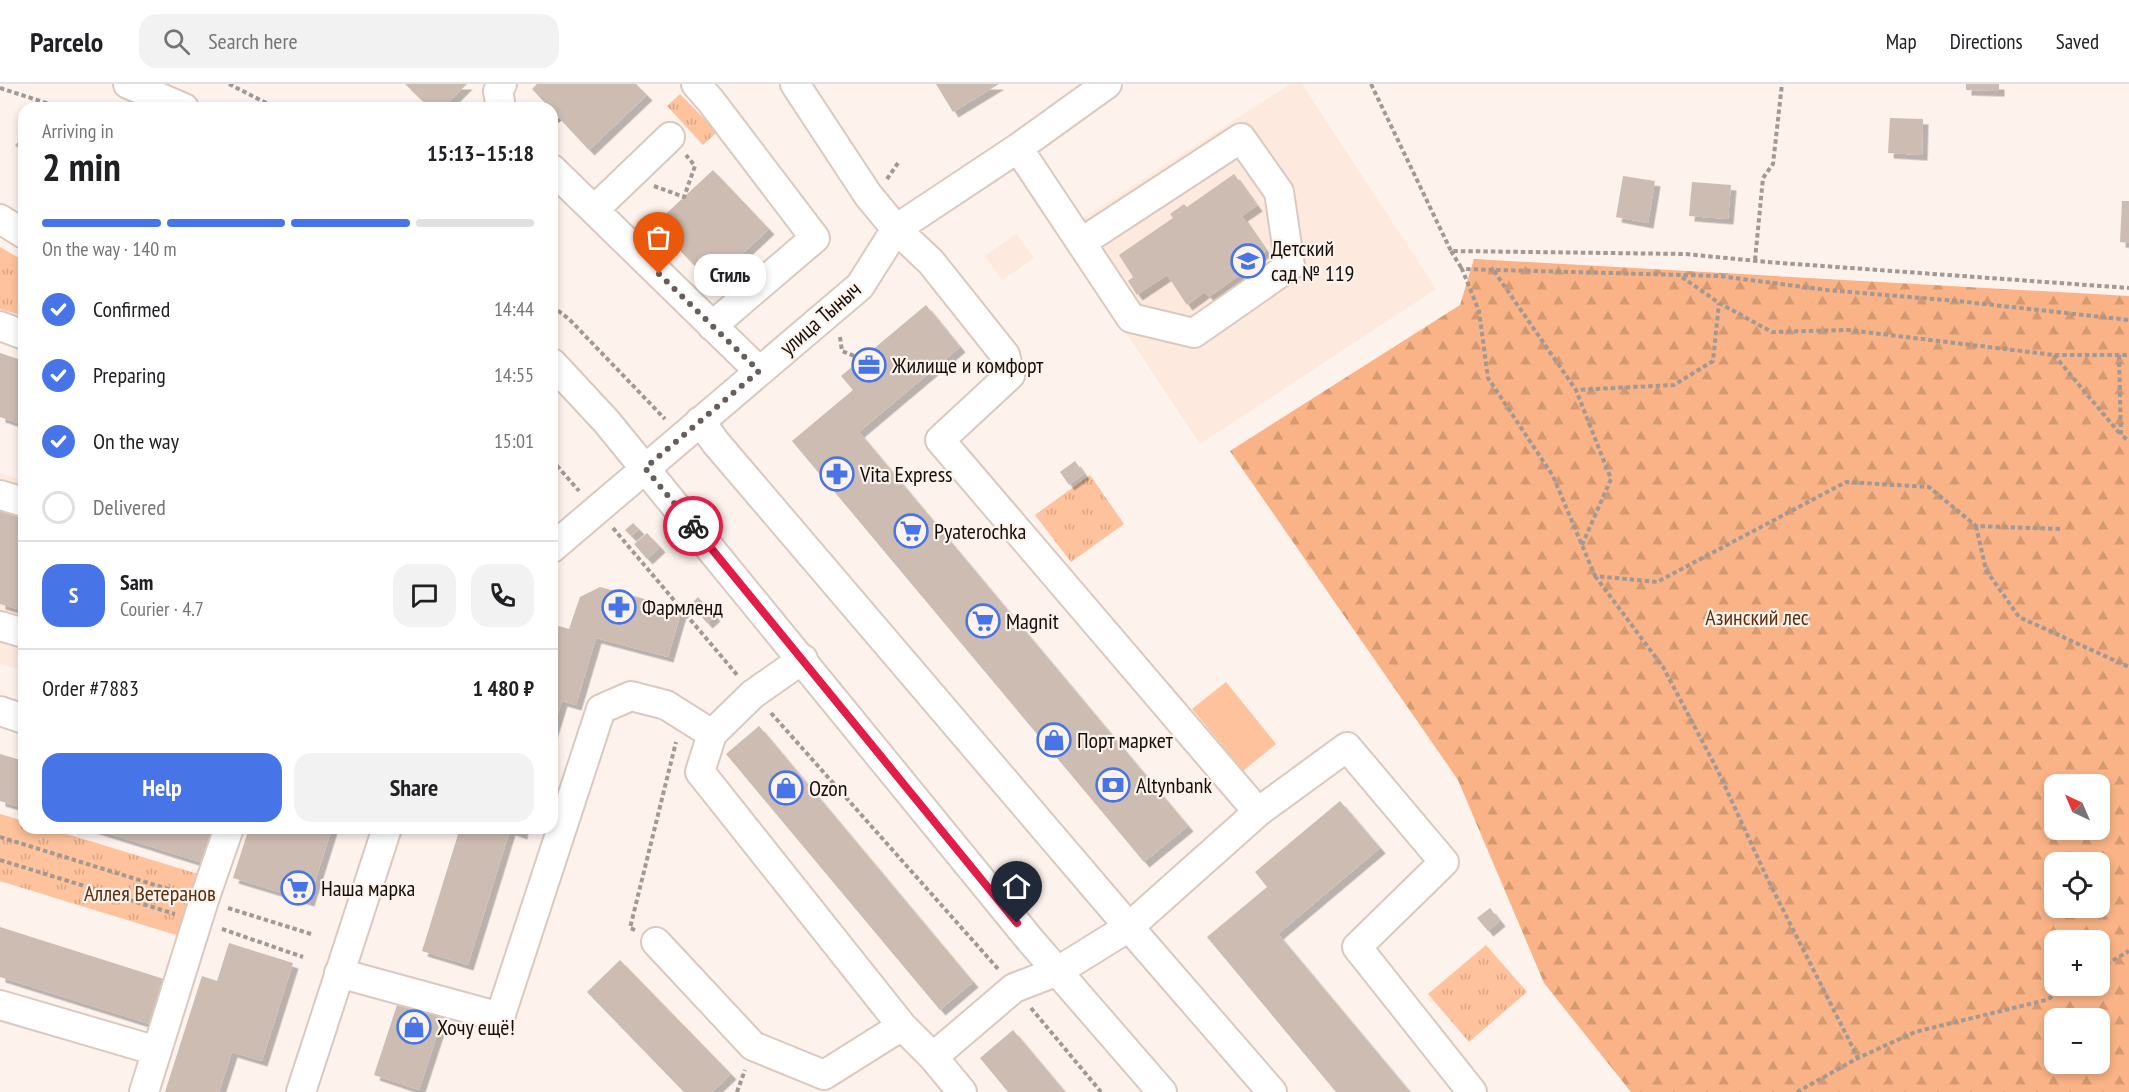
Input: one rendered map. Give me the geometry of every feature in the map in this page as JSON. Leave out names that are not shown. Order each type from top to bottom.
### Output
[{"type":"street","points":[[128,84],[170,102]]},
{"type":"street","points":[[500,102],[498,91],[502,84]]},
{"type":"street","points":[[696,84],[815,238],[712,326]]},
{"type":"street","points":[[795,84],[868,195],[896,229],[930,262],[1005,355],[1010,375],[940,440],[1258,812]]},
{"type":"street","name":"улица Тыныч","points":[[558,543],[860,286],[896,229],[1018,148],[1100,86]]},
{"type":"street","points":[[594,210],[670,136]]},
{"type":"street","points":[[1018,148],[1131,318],[1194,333],[1290,266],[1279,192],[1241,138],[1082,242]]},
{"type":"street","points":[[558,175],[759,371]]},
{"type":"street","points":[[0,219],[18,230]]},
{"type":"street","points":[[0,326],[18,333]]},
{"type":"street","points":[[558,369],[606,421],[1031,941],[1162,1092]]},
{"type":"street","points":[[700,422],[1272,1092]]},
{"type":"street","points":[[0,495],[18,500]]},
{"type":"street","points":[[0,626],[18,631]]},
{"type":"street","points":[[802,659],[753,694],[712,734],[699,772],[902,1026],[933,1057],[962,1092]]},
{"type":"street","points":[[339,973],[500,1017],[601,709],[631,696],[666,705],[712,734]]},
{"type":"street","points":[[0,711],[18,717]]},
{"type":"street","points":[[933,1057],[1014,987],[1059,971],[1129,927],[1258,812],[1347,747],[1444,862],[1357,947],[1472,1092]]},
{"type":"street","points":[[144,1092],[227,834]]},
{"type":"street","points":[[301,1092],[385,834]]},
{"type":"street","points":[[656,942],[753,1046],[823,1083],[902,1026]]},
{"type":"street","points":[[0,1005],[157,1051]]},
{"type":"path","points":[[229,84],[264,102]]},
{"type":"path","points":[[1371,84],[1451,251],[1462,269],[1479,311],[1488,378],[1552,476],[1595,576],[1663,667],[1718,771],[1767,878],[1858,1058]]},
{"type":"path","points":[[1755,260],[1763,178],[1773,164],[1782,84]]},
{"type":"path","points":[[0,88],[43,102]]},
{"type":"path","points":[[670,136],[695,166],[684,197]]},
{"type":"path","points":[[881,187],[898,163]]},
{"type":"path","points":[[1451,251],[1686,254],[2129,288]]},
{"type":"path","points":[[1462,269],[1719,276],[1827,290],[1957,301],[2129,320]]},
{"type":"path","points":[[1494,271],[1576,390],[1611,479],[1582,545]]},
{"type":"path","points":[[1681,276],[1719,303],[1772,332],[1848,330],[2054,355],[2129,355]]},
{"type":"path","points":[[1576,390],[1674,385],[1713,361],[1719,303]]},
{"type":"path","points":[[558,311],[569,319],[665,420]]},
{"type":"path","points":[[842,351],[861,359]]},
{"type":"path","points":[[2054,355],[2121,435],[2129,441]]},
{"type":"path","points":[[2119,355],[2121,435]]},
{"type":"path","points":[[558,467],[581,493]]},
{"type":"path","points":[[1595,576],[1657,582],[1846,482],[1929,487],[1976,526],[1986,570],[2019,617],[2129,668]]},
{"type":"path","points":[[1976,526],[2060,529]]},
{"type":"path","points":[[612,528],[753,694],[1014,987],[1101,1092]]},
{"type":"path","points":[[656,942],[630,928],[682,714]]},
{"type":"path","points":[[0,837],[201,910],[303,957]]},
{"type":"path","points":[[0,860],[201,910],[310,934]]},
{"type":"path","points":[[2110,962],[2129,951]]},
{"type":"path","points":[[1797,1092],[1858,1058],[1915,1032],[2046,1000],[2053,996]]},
{"type":"shaded area","name":"Детский сад № 119","points":[[1290,84],[1302,84],[1436,289],[1200,444],[1060,233]]},
{"type":"shaded area","points":[[1016,234],[1034,258],[1002,280],[985,256]]},
{"type":"shaded area","points":[[0,473],[18,479],[18,669],[0,664]]},
{"type":"green space","points":[[680,94],[717,132],[703,145],[667,106]]},
{"type":"green space","points":[[0,247],[18,258],[18,314],[0,309]]},
{"type":"green space","name":"Азинский лес","points":[[1474,259],[2129,296],[2129,1092],[1631,1092],[1544,983],[1458,780],[1230,451],[1460,305]]},
{"type":"green space","points":[[1090,475],[1124,524],[1071,562],[1035,515]]},
{"type":"green space","points":[[1226,682],[1276,744],[1243,771],[1192,709]]},
{"type":"green space","name":"Аллея Ветеранов","points":[[0,814],[18,819],[18,834],[67,834],[208,877],[189,939],[0,881]]},
{"type":"green space","points":[[1486,945],[1527,992],[1469,1042],[1428,994]]},
{"type":"building","points":[[405,84],[467,84],[449,102],[424,102]]},
{"type":"building","points":[[537,84],[636,84],[647,95],[589,150],[558,117],[558,102],[544,102],[532,89]]},
{"type":"building","points":[[936,84],[999,84],[953,112]]},
{"type":"building","points":[[1966,84],[1999,84],[1999,91],[1966,90]]},
{"type":"building","points":[[1890,118],[1923,119],[1922,155],[1888,153]]},
{"type":"building","points":[[713,170],[769,229],[711,283],[655,224]]},
{"type":"building","points":[[1234,174],[1257,206],[1242,216],[1266,251],[1247,264],[1250,268],[1209,297],[1205,292],[1187,305],[1167,275],[1137,295],[1128,281],[1133,277],[1119,255],[1173,218],[1170,214],[1184,204],[1187,207]]},
{"type":"building","points":[[1623,176],[1655,181],[1648,223],[1616,217]]},
{"type":"building","points":[[1692,182],[1731,185],[1728,219],[1689,216]]},
{"type":"building","points":[[2122,201],[2129,201],[2129,243],[2120,242]]},
{"type":"building","points":[[926,305],[960,347],[859,432],[1188,826],[1144,862],[792,441],[853,390],[841,376]]},
{"type":"building","points":[[0,353],[18,359],[18,423],[0,417]]},
{"type":"building","points":[[1075,461],[1084,474],[1069,485],[1060,472]]},
{"type":"building","points":[[0,511],[18,517],[18,609],[0,604]]},
{"type":"building","points":[[633,523],[639,529],[631,536],[625,530]]},
{"type":"building","points":[[647,533],[660,547],[647,559],[634,544]]},
{"type":"building","points":[[600,587],[682,609],[668,657],[596,638],[576,705],[562,701],[558,714],[558,626],[569,629],[580,597]]},
{"type":"building","points":[[698,597],[715,616],[707,623],[691,604]]},
{"type":"building","points":[[759,726],[973,982],[940,1010],[726,754]]},
{"type":"building","points":[[0,754],[18,759],[18,806],[0,801]]},
{"type":"building","points":[[1340,801],[1380,848],[1278,934],[1410,1092],[1336,1092],[1207,937],[1267,887],[1255,872]]},
{"type":"building","points":[[110,834],[212,834],[203,863]]},
{"type":"building","points":[[247,834],[330,834],[309,901],[233,878]]},
{"type":"building","points":[[458,834],[509,834],[468,965],[422,951]]},
{"type":"building","points":[[1490,908],[1500,921],[1488,931],[1477,918]]},
{"type":"building","points":[[0,927],[167,980],[153,1025],[0,977]]},
{"type":"building","points":[[229,943],[293,963],[262,1061],[232,1052],[219,1092],[165,1092],[202,976],[217,981]]},
{"type":"building","points":[[620,960],[731,1074],[712,1092],[684,1092],[587,992]]},
{"type":"building","points":[[398,1002],[443,1017],[419,1090],[374,1075]]},
{"type":"building","points":[[1013,1030],[1065,1092],[1008,1092],[980,1058]]},
{"type":"way so far","points":[[659,274],[759,371],[645,468],[693,526]]},
{"type":"place","name":"Детский сад № 119","points":[[1248,261]]},
{"type":"place","name":"Стиль","points":[[659,274]]},
{"type":"place","name":"Жилище и комфорт","points":[[869,365]]},
{"type":"place","name":"Vita Express","points":[[837,474]]},
{"type":"place","name":"Pyaterochka","points":[[911,531]]},
{"type":"place","name":"Фармленд","points":[[619,607]]},
{"type":"place","name":"Magnit","points":[[983,621]]},
{"type":"place","name":"Порт маркет","points":[[1054,740]]},
{"type":"place","name":"Altynbank","points":[[1113,785]]},
{"type":"place","name":"Ozon","points":[[786,788]]},
{"type":"place","name":"Наша марка","points":[[298,888]]},
{"type":"place","name":"Хочу ещё!","points":[[414,1027]]},
{"type":"route","points":[[693,526],[1017,923]]}]
